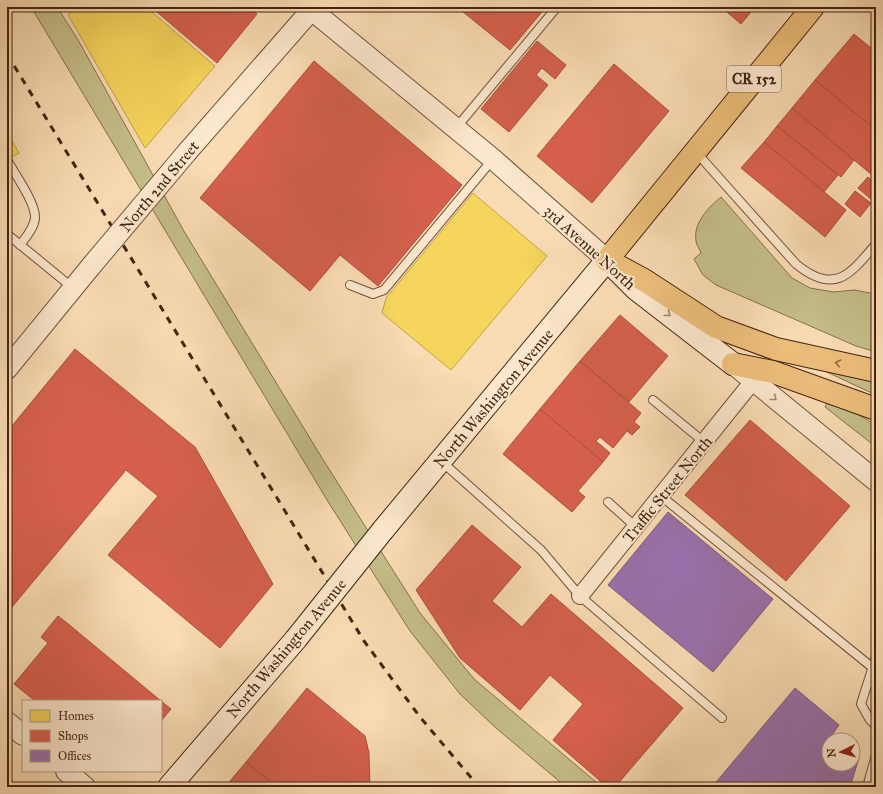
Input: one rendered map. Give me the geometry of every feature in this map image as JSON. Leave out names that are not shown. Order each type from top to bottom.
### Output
[{"type":"main road","name":"North Washington Avenue","points":[[169,787],[296,639],[383,530],[607,260],[813,7]]},
{"type":"main road","name":"3rd Avenue North","points":[[607,260],[636,289],[733,364]]},
{"type":"main road","points":[[607,260],[644,280],[716,327],[776,349],[876,371]]},
{"type":"main road","points":[[733,364],[773,372],[874,410]]},
{"type":"street","name":"3rd Avenue North","points":[[311,8],[492,159],[607,260]]},
{"type":"street","name":"North 2nd Street","points":[[7,369],[188,151],[311,8]]},
{"type":"street","name":"3rd Avenue North","points":[[733,364],[876,481]]},
{"type":"street","name":"Traffic Street North","points":[[580,596],[752,381]]},
{"type":"street","points":[[7,722],[22,734]]},
{"type":"street","points":[[67,772],[85,787]]},
{"type":"lane","points":[[456,129],[557,7]]},
{"type":"lane","points":[[695,151],[796,264],[808,274],[820,279],[834,280],[846,275],[857,266],[876,244]]},
{"type":"lane","points":[[350,285],[373,294],[384,290],[492,159]]},
{"type":"lane","points":[[7,160],[34,209],[35,219],[30,231],[20,245]]},
{"type":"lane","points":[[7,234],[73,288]]},
{"type":"lane","points":[[652,400],[704,442]]},
{"type":"lane","points":[[441,461],[541,550],[580,596],[722,718]]},
{"type":"lane","points":[[661,496],[873,668]]},
{"type":"lane","points":[[608,502],[636,527]]},
{"type":"lane","points":[[876,657],[861,704],[870,720],[876,726]]},
{"type":"lane","points":[[868,787],[876,755]]},
{"type":"shaded area","points":[[31,7],[57,7],[77,38],[185,233],[322,458],[420,613],[474,679],[602,787],[566,787],[496,728],[460,694],[410,631],[327,500]]},
{"type":"shaded area","points":[[721,197],[792,278],[810,288],[834,292],[854,290],[876,294],[876,352],[856,346],[716,285],[703,275],[694,259],[701,253],[696,242],[697,228],[702,216]]},
{"type":"shaded area","points":[[799,359],[876,379],[876,395]]},
{"type":"shaded area","points":[[829,398],[876,425],[876,447],[825,407]]},
{"type":"building: Homes","points":[[75,7],[146,7],[215,66],[145,148],[68,15]]},
{"type":"building: Homes","points":[[7,132],[19,153],[7,160]]},
{"type":"building: Homes","points":[[473,193],[547,256],[451,370],[382,313],[386,298]]},
{"type":"building: Shops","points":[[151,7],[248,7],[257,14],[217,63]]},
{"type":"building: Shops","points":[[457,7],[546,7],[510,50]]},
{"type":"building: Shops","points":[[721,7],[755,7],[741,24]]},
{"type":"building: Shops","points":[[854,34],[876,52],[876,94],[874,97],[876,99],[876,130],[815,80]]},
{"type":"building: Shops","points":[[537,41],[566,65],[555,79],[542,68],[536,75],[548,85],[509,132],[481,109]]},
{"type":"building: Shops","points":[[314,61],[462,185],[378,286],[340,255],[310,291],[200,198]]},
{"type":"building: Shops","points":[[614,64],[669,111],[592,203],[537,156]]},
{"type":"building: Shops","points":[[815,80],[876,130],[876,170],[872,175],[792,108]]},
{"type":"building: Shops","points":[[792,108],[854,160],[841,177],[777,126]]},
{"type":"building: Shops","points":[[777,126],[838,175],[824,192],[764,142]]},
{"type":"building: Shops","points":[[764,142],[846,210],[825,237],[741,168]]},
{"type":"building: Shops","points":[[868,177],[876,184],[876,198],[873,201],[858,188]]},
{"type":"building: Shops","points":[[855,191],[871,203],[860,217],[845,204]]},
{"type":"building: Shops","points":[[620,315],[668,356],[629,402],[580,361]]},
{"type":"building: Shops","points":[[75,349],[195,447],[273,584],[220,648],[108,555],[158,496],[126,470],[7,613],[7,432]]},
{"type":"building: Shops","points":[[580,361],[641,413],[634,422],[640,427],[632,435],[627,431],[613,448],[600,437],[596,441],[610,453],[603,462],[540,409]]},
{"type":"building: Shops","points":[[540,409],[603,462],[578,491],[585,497],[572,512],[503,454]]},
{"type":"building: Shops","points":[[750,420],[850,506],[786,581],[685,495]]},
{"type":"building: Shops","points":[[472,525],[521,567],[492,601],[522,627],[551,594],[683,708],[615,787],[607,787],[553,740],[583,704],[550,675],[520,710],[460,658],[416,590]]},
{"type":"building: Shops","points":[[58,616],[160,700],[34,700],[14,684],[48,643],[41,637]]},
{"type":"building: Shops","points":[[307,688],[365,736],[369,753],[370,787],[277,787],[246,762]]},
{"type":"building: Shops","points":[[162,702],[171,709],[162,720]]},
{"type":"building: Shops","points":[[246,762],[277,787],[225,787]]},
{"type":"building: Offices","points":[[668,512],[773,599],[713,672],[608,585]]},
{"type":"building: Offices","points":[[795,688],[839,725],[834,732],[821,732],[821,772],[855,772],[850,787],[712,787]]},
{"type":"railway","points":[[7,54],[364,641],[420,717],[479,787]]}]
